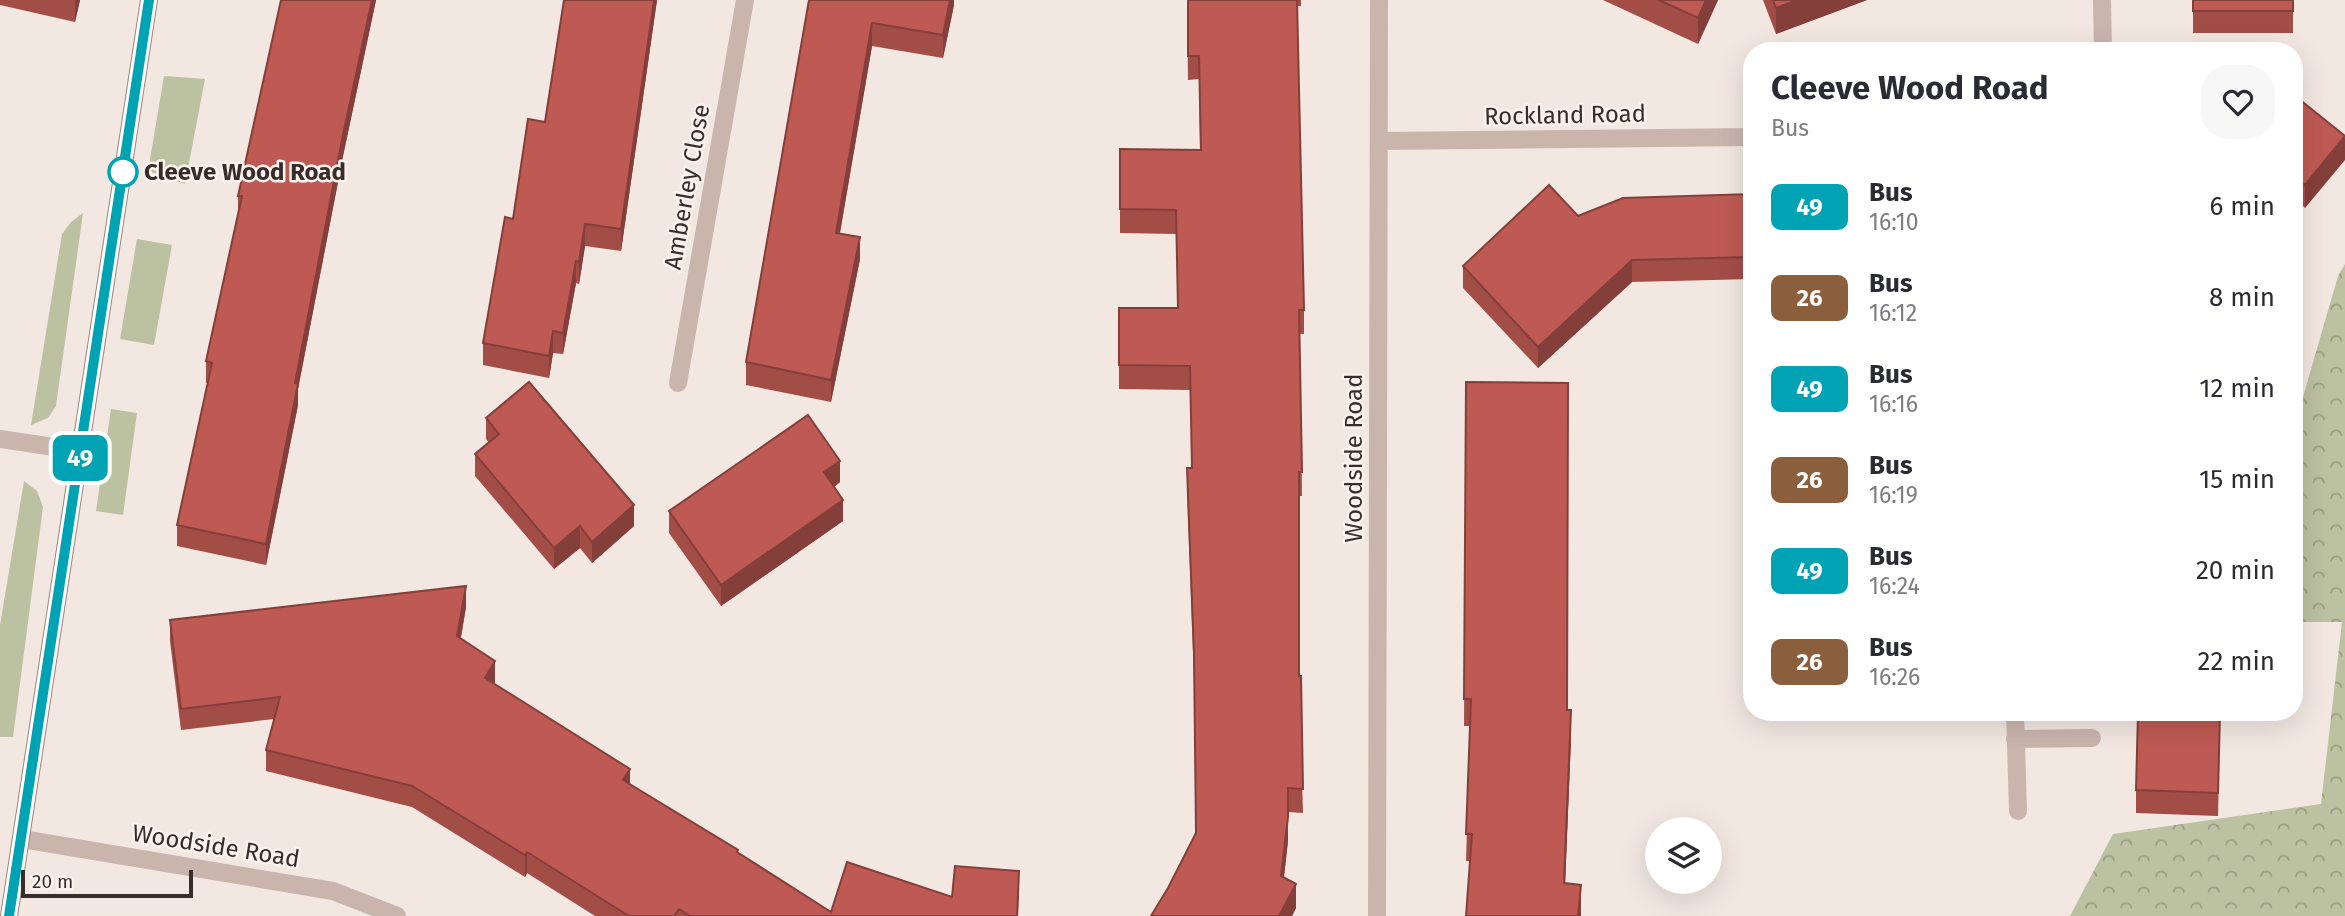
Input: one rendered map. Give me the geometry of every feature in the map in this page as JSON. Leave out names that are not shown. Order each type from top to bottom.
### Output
[{"type":"street","points":[[9,916],[149,0]]},
{"type":"street","name":"Amberley Close","points":[[678,383],[745,0]]},
{"type":"street","name":"Woodside Road","points":[[1377,916],[1379,0]]},
{"type":"street","points":[[2102,0],[2103,42]]},
{"type":"street","name":"Rockland Road","points":[[1379,141],[1743,137]]},
{"type":"street","points":[[0,439],[81,451]]},
{"type":"street","points":[[2015,721],[2018,811]]},
{"type":"street","points":[[2015,738],[2092,738]]},
{"type":"street","name":"Woodside Road","points":[[22,839],[333,891],[397,916]]},
{"type":"green space","points":[[164,76],[205,79],[185,184],[148,171]]},
{"type":"green space","points":[[83,213],[56,406],[48,418],[31,425],[62,234],[71,222]]},
{"type":"green space","points":[[137,239],[172,245],[154,345],[120,339]]},
{"type":"green space","points":[[2345,264],[2345,916],[2070,916],[2113,834],[2321,804],[2342,622],[2303,622],[2303,397],[2338,276]]},
{"type":"green space","points":[[111,409],[137,413],[123,515],[96,511]]},
{"type":"green space","points":[[24,481],[37,491],[43,507],[13,737],[0,737],[0,625]]},
{"type":"building","points":[[281,0],[372,0],[343,135],[266,544],[177,525],[212,363],[206,361],[242,196],[238,196]]},
{"type":"building","points":[[564,0],[654,0],[621,229],[585,224],[563,333],[553,331],[549,356],[483,343],[505,217],[513,219],[528,119],[545,122]]},
{"type":"building","points":[[809,0],[950,0],[943,35],[872,23],[836,233],[860,237],[831,380],[746,362]]},
{"type":"building","points":[[1188,0],[1297,0],[1304,310],[1299,310],[1302,472],[1299,472],[1299,676],[1303,789],[1288,788],[1288,817],[1281,876],[1296,884],[1279,916],[1151,916],[1196,833],[1194,654],[1187,468],[1192,468],[1190,366],[1119,365],[1119,308],[1178,308],[1176,210],[1120,209],[1120,149],[1201,150],[1199,56],[1188,56]]},
{"type":"building","points":[[1659,0],[1706,0],[1698,18]]},
{"type":"building","points":[[1773,0],[1797,0],[1776,8]]},
{"type":"building","points":[[2193,0],[2293,0],[2293,11],[2193,11]]},
{"type":"building","points":[[2303,102],[2345,136],[2305,185],[2303,183]]},
{"type":"building","points":[[1549,185],[1578,216],[1623,198],[1743,194],[1743,257],[1632,260],[1538,347],[1463,266]]},
{"type":"building","points":[[529,382],[634,505],[592,542],[580,526],[554,548],[475,454],[499,434],[486,418]]},
{"type":"building","points":[[1466,382],[1568,383],[1567,710],[1571,710],[1564,883],[1581,885],[1578,916],[1466,916],[1472,834],[1466,834],[1471,699],[1464,699]]},
{"type":"building","points":[[808,415],[840,461],[824,472],[843,500],[721,585],[669,511]]},
{"type":"building","points":[[466,586],[457,636],[495,661],[485,678],[630,769],[623,780],[738,850],[737,852],[831,912],[847,862],[952,897],[955,866],[1019,871],[1017,916],[690,916],[679,909],[674,916],[629,916],[527,852],[525,855],[412,786],[266,750],[280,697],[181,709],[170,620]]},
{"type":"building","points":[[2138,721],[2220,721],[2218,793],[2136,790]]},
{"type":"bus line","name":"49","points":[[9,916],[149,0]]},
{"type":"place","name":"Cleeve Wood Road","points":[[123,172]]}]
